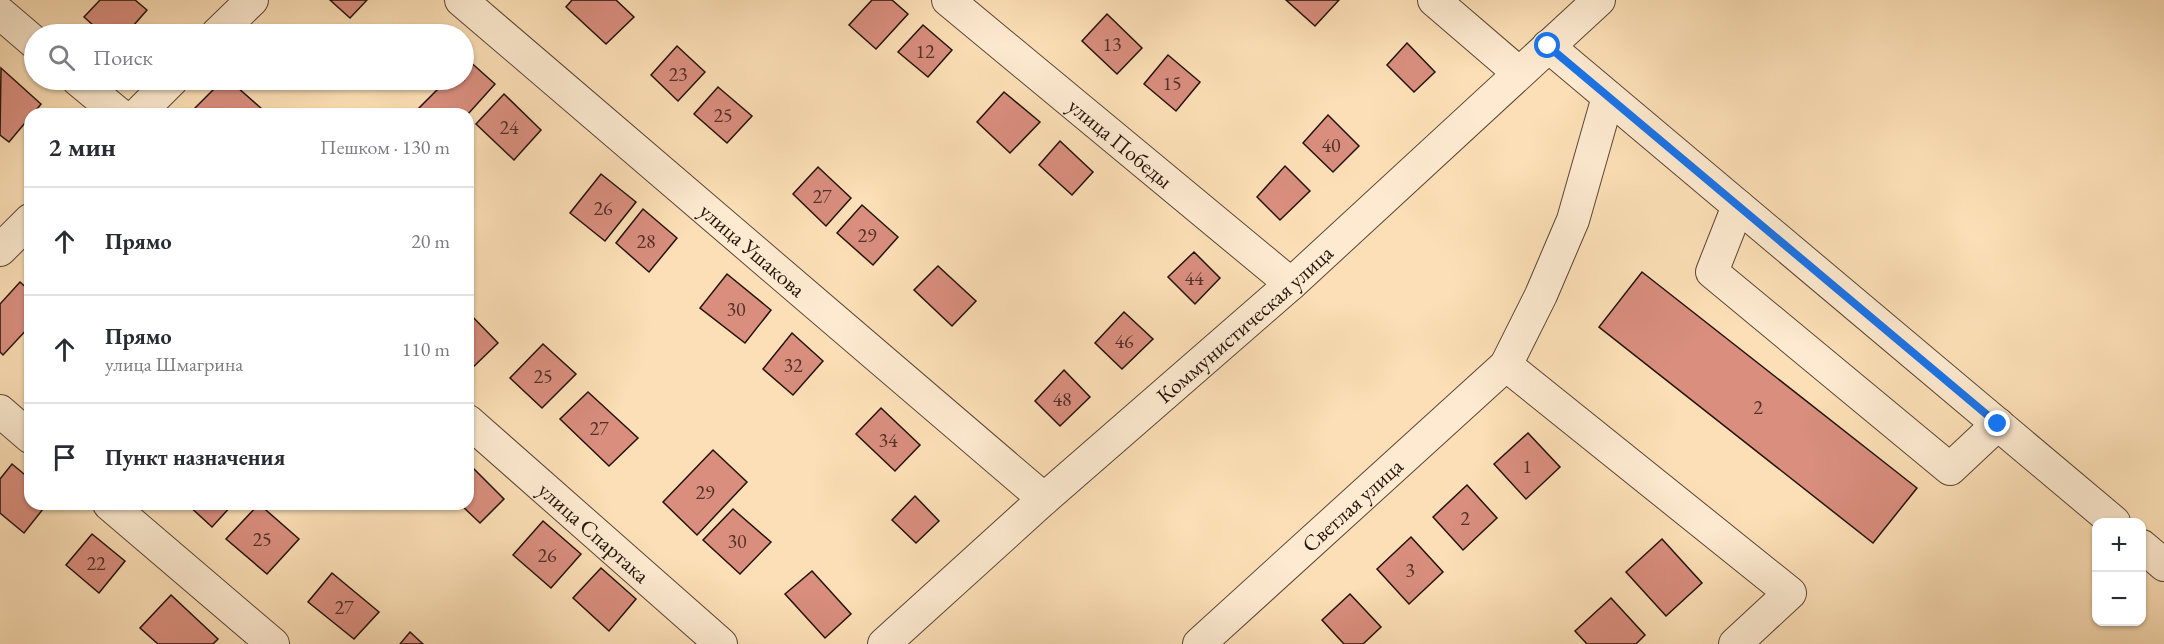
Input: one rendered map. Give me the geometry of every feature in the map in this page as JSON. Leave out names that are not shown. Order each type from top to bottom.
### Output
[{"type":"street","points":[[227,24],[252,0]]},
{"type":"street","name":"улица Ушакова","points":[[461,0],[1044,499]]},
{"type":"street","name":"улица Победы","points":[[948,0],[1291,285]]},
{"type":"street","points":[[1434,0],[1519,72]]},
{"type":"street","name":"Коммунистическая улица","points":[[884,644],[1044,499],[1291,285],[1599,0]]},
{"type":"street","points":[[0,13],[24,33]]},
{"type":"street","points":[[1548,46],[2109,518]]},
{"type":"street","points":[[90,90],[112,108]]},
{"type":"street","points":[[144,108],[162,90]]},
{"type":"street","points":[[1608,97],[1573,220],[1541,296],[1506,365],[1790,593],[1735,644]]},
{"type":"street","points":[[1738,206],[1712,272],[1950,468],[1998,424]]},
{"type":"street","points":[[0,250],[24,226]]},
{"type":"street","name":"Светлая улица","points":[[1199,644],[1506,365]]},
{"type":"street","points":[[0,411],[24,431]]},
{"type":"street","name":"улица Спартака","points":[[474,426],[721,644]]},
{"type":"street","points":[[116,510],[273,644]]},
{"type":"street","points":[[2146,549],[2164,565]]},
{"type":"building","points":[[100,0],[135,0],[147,10],[135,24],[92,24],[84,17]]},
{"type":"building","points":[[330,0],[367,0],[350,18]]},
{"type":"building","points":[[572,0],[616,0],[634,17],[606,44],[566,7]]},
{"type":"building","points":[[872,0],[892,0],[908,14],[876,49],[849,25]]},
{"type":"building","points":[[1286,0],[1339,0],[1315,26]]},
{"type":"building","points":[[1107,14],[1142,48],[1117,74],[1082,41]]},
{"type":"building","points":[[923,25],[952,50],[928,77],[898,52]]},
{"type":"building","points":[[1407,43],[1435,72],[1414,92],[1387,65]]},
{"type":"building","points":[[677,46],[705,72],[678,101],[651,75]]},
{"type":"building","points":[[1168,55],[1200,82],[1176,111],[1144,84]]},
{"type":"building","points":[[474,65],[495,84],[473,108],[419,108],[437,90],[474,90]]},
{"type":"building","points":[[1,68],[41,104],[38,108],[24,108],[24,124],[9,142],[0,135]]},
{"type":"building","points":[[718,87],[752,116],[727,143],[694,114]]},
{"type":"building","points":[[213,90],[240,90],[261,108],[195,108]]},
{"type":"building","points":[[1004,92],[1040,122],[1010,153],[977,122]]},
{"type":"building","points":[[504,94],[541,130],[514,160],[476,124]]},
{"type":"building","points":[[1328,115],[1359,146],[1333,172],[1303,143]]},
{"type":"building","points":[[1060,141],[1093,172],[1072,195],[1039,165]]},
{"type":"building","points":[[1285,166],[1310,191],[1280,220],[1257,197]]},
{"type":"building","points":[[818,167],[851,198],[826,226],[793,194]]},
{"type":"building","points":[[601,174],[636,202],[605,241],[570,213]]},
{"type":"building","points":[[862,205],[898,237],[873,265],[837,233]]},
{"type":"building","points":[[643,209],[677,238],[649,272],[616,243]]},
{"type":"building","points":[[1194,252],[1220,278],[1195,304],[1168,277]]},
{"type":"building","points":[[938,266],[976,301],[952,326],[914,290]]},
{"type":"building","points":[[1642,272],[1917,488],[1873,543],[1599,327]]},
{"type":"building","points":[[727,274],[771,310],[745,343],[700,308]]},
{"type":"building","points":[[20,282],[24,286],[24,332],[3,355],[0,352],[0,304]]},
{"type":"building","points":[[1124,312],[1153,339],[1122,369],[1095,343]]},
{"type":"building","points":[[474,318],[498,343],[474,366]]},
{"type":"building","points":[[792,333],[823,361],[793,395],[763,369]]},
{"type":"building","points":[[543,344],[576,374],[542,408],[510,378]]},
{"type":"building","points":[[1064,370],[1090,397],[1060,426],[1035,401]]},
{"type":"building","points":[[588,392],[638,438],[609,466],[560,419]]},
{"type":"building","points":[[881,408],[920,445],[895,471],[856,434]]},
{"type":"building","points":[[1528,433],[1560,467],[1526,499],[1494,464]]},
{"type":"building","points":[[713,450],[747,482],[697,535],[663,502]]},
{"type":"building","points":[[12,464],[24,474],[24,510],[42,510],[24,533],[0,513],[0,479]]},
{"type":"building","points":[[474,469],[504,499],[480,523],[466,510],[474,510]]},
{"type":"building","points":[[1467,485],[1497,518],[1463,550],[1433,517]]},
{"type":"building","points":[[915,496],[939,521],[916,543],[892,520]]},
{"type":"building","points":[[733,509],[771,542],[740,574],[703,540]]},
{"type":"building","points":[[194,510],[228,510],[212,527]]},
{"type":"building","points":[[253,510],[266,510],[299,539],[267,574],[226,539]]},
{"type":"building","points":[[543,521],[581,554],[551,588],[513,555]]},
{"type":"building","points":[[92,534],[125,561],[99,593],[66,565]]},
{"type":"building","points":[[1411,537],[1443,572],[1409,604],[1377,569]]},
{"type":"building","points":[[1662,539],[1702,583],[1666,616],[1626,572]]},
{"type":"building","points":[[601,568],[636,599],[609,631],[573,598]]},
{"type":"building","points":[[812,571],[851,614],[825,638],[785,594]]},
{"type":"building","points":[[332,573],[379,612],[354,639],[308,602]]},
{"type":"building","points":[[1350,594],[1381,627],[1363,644],[1344,644],[1322,620]]},
{"type":"building","points":[[171,595],[218,639],[213,644],[158,644],[140,628]]},
{"type":"building","points":[[1611,598],[1645,635],[1636,644],[1587,644],[1575,631]]},
{"type":"building","points":[[410,632],[423,644],[400,644]]},
{"type":"route","points":[[1548,46],[1998,424]]}]
